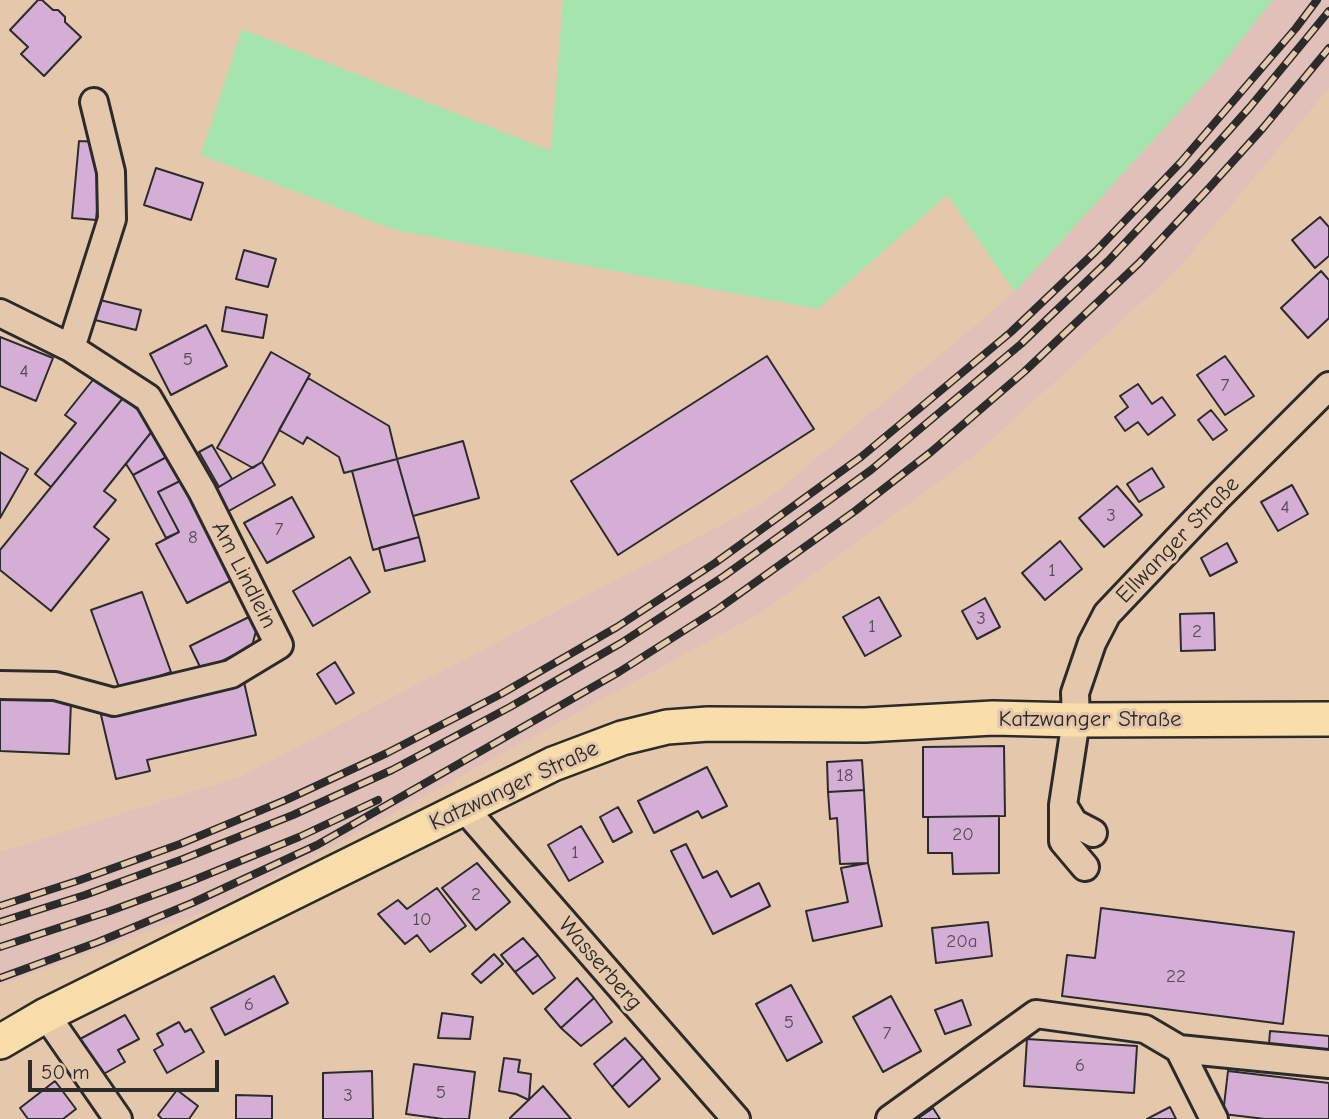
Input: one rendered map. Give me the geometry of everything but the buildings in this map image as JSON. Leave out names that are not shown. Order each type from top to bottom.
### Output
[{"type":"main road","name":"Katzwanger Straße","points":[[0,1042],[46,1015],[553,764],[622,738],[667,727],[708,724],[865,725],[993,718],[1329,719]]},
{"type":"street","points":[[71,348],[112,219],[111,172],[94,102]]},
{"type":"street","name":"Am Lindlein","points":[[0,313],[71,348],[148,398],[202,491],[279,645],[231,674],[114,702],[55,686],[0,685]]},
{"type":"street","name":"Ellwanger Straße","points":[[1085,867],[1063,841],[1063,805],[1076,720],[1075,693],[1092,643],[1107,614],[1217,498],[1329,386]]},
{"type":"street","points":[[1063,805],[1074,823],[1093,833]]},
{"type":"street","name":"Wasserberg","points":[[464,808],[736,1119]]},
{"type":"street","points":[[890,1119],[1036,1014],[1145,1029],[1179,1049],[1329,1064]]},
{"type":"street","points":[[46,1015],[118,1119]]},
{"type":"street","points":[[1179,1049],[1214,1119]]},
{"type":"shaded area","points":[[1273,0],[1329,0],[1329,88],[1178,269],[976,454],[762,612],[228,903],[0,985],[0,852],[242,776],[763,503],[1015,292],[1219,68]]},
{"type":"green space","points":[[563,0],[1273,0],[1219,68],[1015,292],[947,195],[818,309],[395,230],[201,155],[242,29],[551,151]]},
{"type":"railway","points":[[0,906],[180,844],[288,799],[387,753],[501,694],[617,627],[715,563],[861,457],[1011,332],[1096,251],[1181,162],[1317,0]]},
{"type":"railway","points":[[0,922],[85,895],[183,859],[293,815],[392,770],[510,707],[621,643],[724,576],[871,470],[1021,344],[1108,261],[1192,172],[1329,11]]},
{"type":"railway","points":[[0,978],[98,942],[192,903],[317,845],[619,672],[718,609],[855,511],[931,452],[1025,371],[1139,263],[1263,128],[1329,48]]},
{"type":"railway","points":[[0,947],[189,882],[299,837],[378,800]]}]
